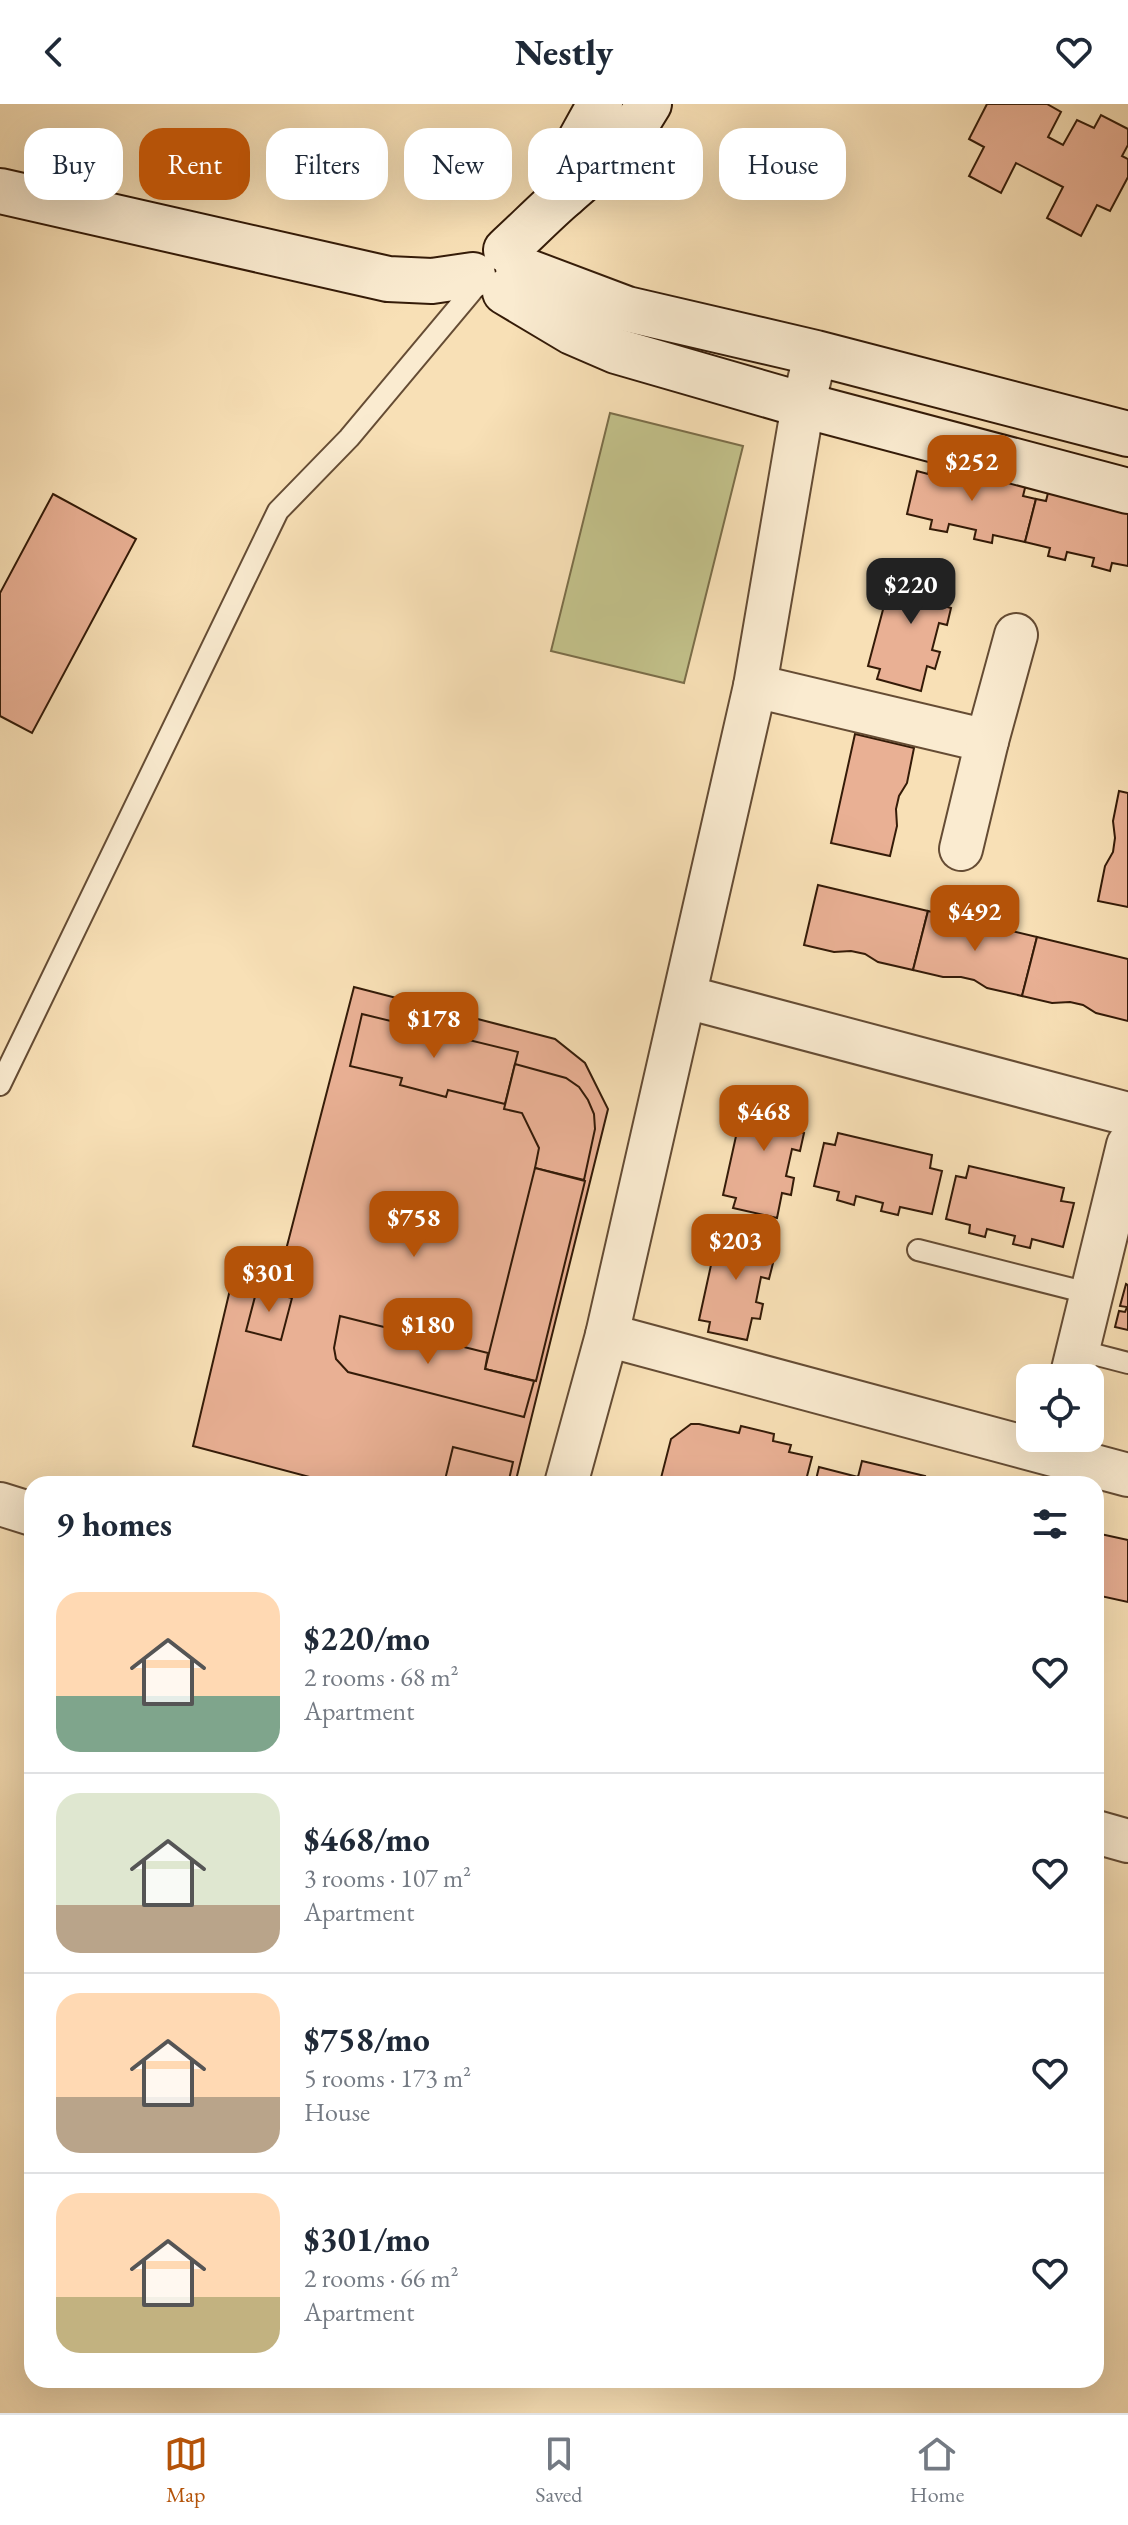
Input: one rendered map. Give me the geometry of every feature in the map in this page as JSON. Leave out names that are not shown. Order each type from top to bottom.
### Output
[{"type":"street","points":[[587,128],[600,104]]},
{"type":"street","points":[[633,128],[649,104]]},
{"type":"street","points":[[0,191],[388,279],[432,281],[496,274],[1128,434]]},
{"type":"street","points":[[496,274],[561,200]]},
{"type":"street","points":[[496,274],[572,332],[616,351],[803,405],[1128,491]]},
{"type":"street","points":[[568,1476],[607,1335],[755,686],[803,405],[816,353]]},
{"type":"street","points":[[961,849],[1016,635]]},
{"type":"street","points":[[755,686],[987,741]]},
{"type":"street","points":[[686,997],[1128,1114]]},
{"type":"street","points":[[1075,1364],[1128,1145]]},
{"type":"street","points":[[607,1335],[1016,1436]]},
{"type":"street","points":[[1070,1452],[1128,1475]]},
{"type":"street","points":[[0,1504],[24,1512]]},
{"type":"street","points":[[1104,1834],[1128,1841]]},
{"type":"lane","points":[[0,1085],[278,511],[349,438],[496,274]]},
{"type":"lane","points":[[918,1250],[1092,1294]]},
{"type":"lane","points":[[1075,1364],[1128,1363]]},
{"type":"shaded area","points":[[610,413],[743,446],[684,683],[551,651]]},
{"type":"building","points":[[987,104],[1047,104],[1061,112],[1048,137],[1063,145],[1077,120],[1094,128],[1101,115],[1128,129],[1128,145],[1122,156],[1128,159],[1128,177],[1110,211],[1097,205],[1081,236],[1047,218],[1063,187],[1016,163],[1001,193],[969,176],[984,147],[969,139]]},
{"type":"building","points":[[931,461],[1026,484],[1023,496],[1036,499],[1025,542],[993,535],[992,543],[974,539],[976,530],[949,524],[947,532],[930,529],[932,520],[907,514],[917,471],[928,474]]},
{"type":"building","points":[[1049,489],[1128,508],[1128,566],[1112,563],[1110,571],[1092,566],[1094,558],[1067,552],[1065,560],[1048,556],[1050,548],[1025,542],[1036,499],[1046,501]]},
{"type":"building","points":[[53,494],[136,539],[32,733],[0,716],[0,593]]},
{"type":"building","points":[[909,563],[952,575],[944,606],[951,608],[947,625],[939,623],[932,650],[940,652],[935,669],[927,666],[921,691],[877,679],[880,669],[868,666],[893,572],[906,575]]},
{"type":"building","points":[[855,734],[914,748],[907,783],[896,809],[897,826],[890,856],[831,843]]},
{"type":"building","points":[[1119,791],[1128,793],[1128,907],[1098,901],[1105,866],[1113,852],[1113,821]]},
{"type":"building","points":[[818,885],[928,911],[913,970],[878,962],[865,954],[834,952],[804,945]]},
{"type":"building","points":[[928,911],[1037,937],[1022,996],[987,988],[974,980],[913,970]]},
{"type":"building","points":[[1037,937],[1128,959],[1128,1021],[1096,1013],[1083,1005],[1052,1003],[1022,996]]},
{"type":"building","points":[[354,987],[555,1039],[585,1063],[608,1109],[517,1476],[306,1476],[193,1446],[237,1260],[280,1273]]},
{"type":"building","points":[[362,1014],[518,1052],[505,1104],[448,1090],[446,1097],[400,1085],[402,1078],[350,1066]]},
{"type":"building","points":[[515,1064],[566,1078],[579,1087],[588,1100],[594,1114],[595,1129],[584,1180],[535,1168],[539,1148],[522,1113],[504,1109]]},
{"type":"building","points":[[759,1090],[803,1100],[796,1131],[804,1133],[800,1151],[792,1149],[786,1176],[794,1178],[791,1195],[782,1193],[777,1218],[733,1208],[736,1198],[723,1195],[744,1100],[756,1103]]},
{"type":"building","points":[[838,1133],[932,1155],[930,1168],[942,1171],[932,1214],[900,1207],[898,1215],[881,1211],[883,1203],[856,1196],[854,1205],[837,1200],[839,1192],[814,1186],[824,1143],[835,1145]]},
{"type":"building","points":[[969,1166],[1064,1188],[1061,1201],[1074,1203],[1063,1247],[1032,1239],[1030,1248],[1013,1244],[1015,1236],[987,1229],[985,1237],[969,1233],[970,1225],[946,1219],[956,1176],[966,1178]]},
{"type":"building","points":[[535,1168],[585,1181],[536,1381],[485,1369]]},
{"type":"building","points":[[731,1224],[771,1233],[765,1261],[773,1263],[769,1279],[761,1277],[756,1302],[763,1304],[760,1319],[752,1318],[747,1340],[708,1332],[710,1322],[699,1320],[718,1233],[729,1236]]},
{"type":"building","points":[[1128,1285],[1128,1330],[1115,1327],[1119,1311],[1125,1312],[1127,1307],[1120,1306]]},
{"type":"building","points":[[257,1289],[292,1298],[281,1340],[246,1331]]},
{"type":"building","points":[[340,1316],[488,1353],[485,1369],[534,1381],[524,1417],[348,1372],[336,1359],[334,1348]]},
{"type":"building","points":[[691,1424],[739,1433],[741,1426],[774,1434],[773,1441],[791,1445],[789,1452],[812,1457],[807,1476],[662,1476],[671,1439]]},
{"type":"building","points":[[453,1447],[513,1462],[510,1476],[446,1476]]},
{"type":"building","points":[[862,1461],[925,1476],[858,1476]]},
{"type":"building","points":[[819,1467],[854,1476],[817,1476]]},
{"type":"building","points":[[1104,1535],[1128,1540],[1128,1602],[1104,1597]]}]
